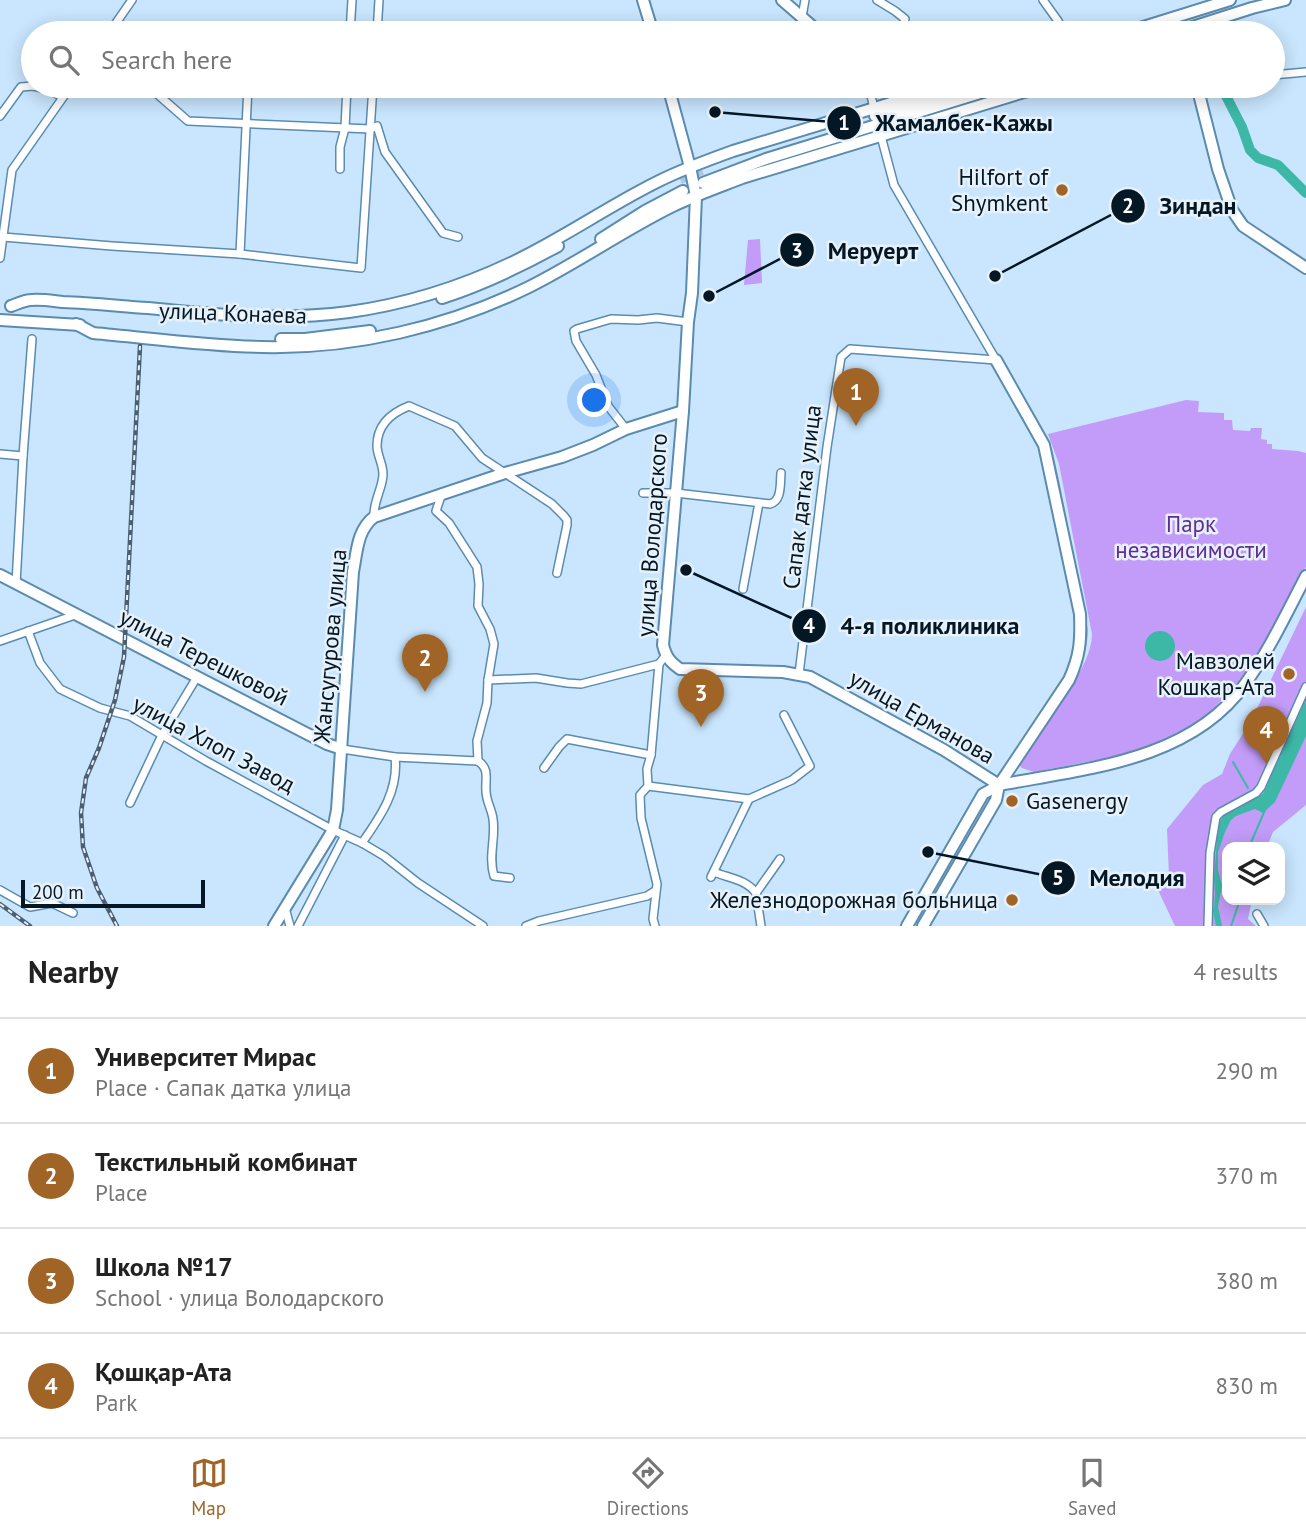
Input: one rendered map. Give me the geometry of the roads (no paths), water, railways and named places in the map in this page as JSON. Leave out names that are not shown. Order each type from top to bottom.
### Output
[{"type":"main road","points":[[643,0],[649,21]]},
{"type":"main road","points":[[782,0],[806,21]]},
{"type":"main road","points":[[1163,21],[1207,4],[1230,0]]},
{"type":"main road","points":[[1215,21],[1285,0]]},
{"type":"main road","points":[[1176,17],[1177,21]]},
{"type":"main road","points":[[1220,21],[1224,18]]},
{"type":"main road","name":"улица Володарского","points":[[663,660],[692,293],[686,192],[698,182],[690,167],[671,98]]},
{"type":"main road","points":[[698,182],[876,116],[897,101],[907,98]]},
{"type":"main road","points":[[702,170],[934,98]]},
{"type":"main road","points":[[6,306],[30,300],[95,303],[263,318],[315,316],[386,306],[470,281],[516,260],[662,179],[733,151],[952,98]]},
{"type":"main road","points":[[76,324],[93,332],[263,347],[354,341],[436,324],[529,286],[648,219],[686,192],[882,137],[1005,98]]},
{"type":"main road","points":[[1200,98],[1232,210],[1243,226],[1306,268]]},
{"type":"main road","name":"улица Конаева","points":[[6,306],[263,325],[327,322],[387,313],[472,288],[520,267],[638,200],[686,192]]},
{"type":"main road","name":"улица Конаева","points":[[0,320],[263,340],[305,339],[390,327],[434,317],[478,302],[526,280],[645,211],[686,192]]},
{"type":"main road","points":[[923,926],[996,800],[999,785],[1069,680],[1077,662],[1081,641],[1080,614],[1044,445],[996,360]]},
{"type":"main road","points":[[373,517],[583,449],[626,429],[683,411]]},
{"type":"main road","name":"Жансугурова улица","points":[[274,926],[333,830],[342,749],[353,572],[362,532],[373,517]]},
{"type":"main road","name":"улица Терешковой","points":[[0,575],[327,744],[342,749]]},
{"type":"main road","points":[[907,926],[984,794],[999,785],[1125,760],[1196,731],[1219,715],[1244,686],[1261,661],[1306,576]]},
{"type":"main road","name":"улица Ерманова","points":[[663,660],[680,669],[783,671],[810,677],[944,750],[999,785]]},
{"type":"street","points":[[117,21],[132,0]]},
{"type":"street","points":[[351,21],[352,0]]},
{"type":"street","points":[[378,21],[379,0]]},
{"type":"street","points":[[802,17],[805,0]]},
{"type":"street","points":[[877,0],[895,11],[904,21]]},
{"type":"street","points":[[1043,0],[1058,21]]},
{"type":"street","points":[[1285,74],[1306,72]]},
{"type":"street","points":[[0,116],[21,88]]},
{"type":"street","points":[[0,258],[12,170],[62,98]]},
{"type":"street","points":[[162,98],[188,121],[370,129],[377,126],[385,152],[443,233],[458,237]]},
{"type":"street","points":[[240,254],[248,98]]},
{"type":"street","points":[[340,169],[346,98]]},
{"type":"street","points":[[3,237],[240,254],[361,268],[372,98]]},
{"type":"street","points":[[872,98],[894,185],[996,360]]},
{"type":"street","points":[[894,98],[897,101]]},
{"type":"street","points":[[626,429],[608,406],[596,375],[576,341],[574,331],[611,319],[657,318],[688,322]]},
{"type":"street","points":[[16,583],[33,339]]},
{"type":"street","name":"Сапак датка улица","points":[[799,674],[825,458],[841,357],[850,349],[996,360]]},
{"type":"street","points":[[373,517],[383,473],[377,447],[381,429],[387,418],[409,406],[455,426],[482,458],[552,504],[567,520],[557,573]]},
{"type":"street","points":[[0,454],[23,456]]},
{"type":"street","points":[[643,493],[676,493],[770,504],[777,502],[781,473]]},
{"type":"street","points":[[442,493],[436,511],[449,523],[477,567],[478,606],[490,629],[494,644],[486,703],[477,741],[478,761],[482,762],[485,768],[486,799],[493,817],[491,866],[494,876],[510,878]]},
{"type":"street","points":[[743,589],[759,503]]},
{"type":"street","points":[[0,641],[76,614]]},
{"type":"street","name":"улица Хлоп Завод","points":[[29,631],[40,663],[60,689],[100,708],[130,716],[205,761],[362,843],[483,926]]},
{"type":"street","points":[[488,680],[536,678],[581,684],[663,660]]},
{"type":"street","name":"улица Володарского","points":[[655,926],[653,919],[657,884],[640,818],[640,795],[648,786],[647,769],[663,660]]},
{"type":"street","points":[[130,803],[162,735],[197,677]]},
{"type":"street","points":[[1208,924],[1210,853],[1216,817],[1261,788],[1306,687]]},
{"type":"street","points":[[648,786],[749,799],[792,780],[810,766],[785,715]]},
{"type":"street","points":[[544,768],[567,739],[651,755]]},
{"type":"street","name":"улица Терешковой","points":[[342,749],[395,757],[478,761]]},
{"type":"street","points":[[362,843],[390,798],[395,777],[395,757]]},
{"type":"street","points":[[749,799],[713,874],[752,887],[756,893],[761,926]]},
{"type":"street","points":[[298,926],[345,835]]},
{"type":"street","points":[[756,893],[780,859]]},
{"type":"street","points":[[0,890],[30,907],[52,903],[73,913]]},
{"type":"street","points":[[526,926],[647,896],[655,891]]},
{"type":"street","points":[[285,908],[290,926]]},
{"type":"street","points":[[1257,914],[1265,926]]},
{"type":"waterway","points":[[1227,98],[1250,150],[1258,158],[1278,165],[1306,193]]},
{"type":"waterway","points":[[1233,762],[1248,788]]},
{"type":"waterway","points":[[1251,842],[1265,810]]},
{"type":"waterway","points":[[1231,926],[1238,905]]},
{"type":"waterway","points":[[1216,911],[1219,926]]},
{"type":"tunnel","points":[[680,179],[702,170]]},
{"type":"railway","points":[[117,926],[97,888],[83,847],[81,813],[86,778],[115,700],[124,657],[140,346]]},
{"type":"railway","points":[[0,904],[30,926]]},
{"type":"place","name":"Жамалбек-Кажы","points":[[715,112]]},
{"type":"place","name":"Hilfort of Shymkent","points":[[1062,190]]},
{"type":"place","name":"Зиндан","points":[[995,276]]},
{"type":"place","name":"Меруерт","points":[[709,296]]},
{"type":"place","name":"Университет Мирас","points":[[856,426]]},
{"type":"place","name":"4-я поликлиника","points":[[686,570]]},
{"type":"place","name":"Мавзолей Кошкар-Ата","points":[[1289,674]]},
{"type":"place","name":"Текстильный комбинат","points":[[425,692]]},
{"type":"place","name":"Школа №17","points":[[701,727]]},
{"type":"place","name":"Қошқар-Ата","points":[[1266,764]]},
{"type":"place","name":"Gasenergy","points":[[1012,801]]},
{"type":"place","name":"Мелодия","points":[[928,852]]},
{"type":"place","name":"Железнодорожная больница","points":[[1012,900]]},
{"type":"park label","name":"Парк независимости","points":[[1191,537]]}]
